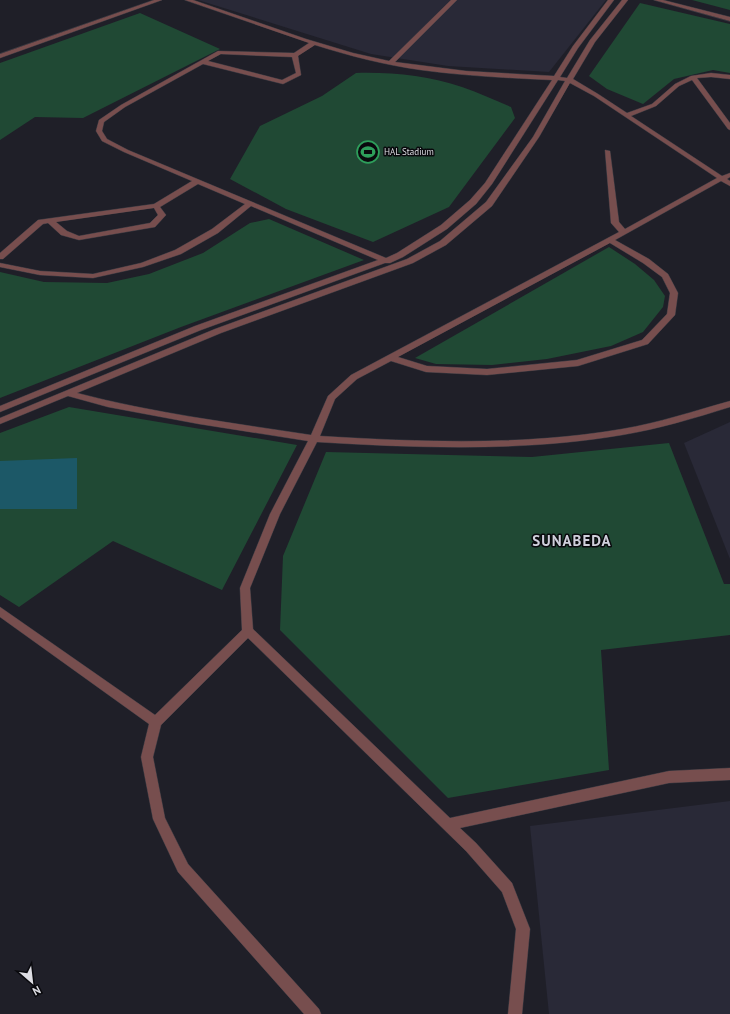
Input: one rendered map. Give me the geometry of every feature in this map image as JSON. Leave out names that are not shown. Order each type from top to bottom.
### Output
[{"type":"street","points":[[0,56],[159,0]]},
{"type":"street","points":[[188,0],[314,43],[391,63],[469,74],[556,78],[569,80],[596,95],[726,177],[730,184]]},
{"type":"street","points":[[391,63],[454,0]]},
{"type":"street","points":[[0,409],[198,328],[400,255],[444,227],[473,202],[488,184],[575,46],[612,0]]},
{"type":"street","points":[[0,421],[70,394],[218,331],[398,266],[444,243],[489,204],[536,137],[592,41],[626,0]]},
{"type":"street","points":[[657,0],[730,19]]},
{"type":"street","points":[[677,0],[730,14]]},
{"type":"street","points":[[314,43],[295,55],[220,52],[123,106],[101,121],[99,131],[104,140],[126,151],[398,266]]},
{"type":"street","points":[[203,62],[283,82],[299,74],[295,55]]},
{"type":"street","points":[[627,115],[654,105],[677,85],[693,77],[711,75],[730,77]]},
{"type":"street","points":[[693,77],[730,128]]},
{"type":"street","points":[[608,151],[615,223],[624,232]]},
{"type":"street","points":[[515,1014],[523,929],[507,888],[470,847],[248,631],[245,588],[275,514],[314,439],[332,398],[354,377],[726,177]]},
{"type":"street","points":[[0,257],[42,222],[156,206],[198,181]]},
{"type":"street","points":[[0,265],[40,273],[93,276],[143,265],[178,252],[209,234],[250,203]]},
{"type":"street","points":[[50,221],[64,234],[79,238],[152,225],[159,220],[162,215],[156,206]]},
{"type":"street","points":[[390,358],[426,369],[486,372],[578,363],[645,342],[671,315],[674,293],[665,276],[646,262],[610,240]]},
{"type":"street","points":[[54,387],[70,394],[108,404],[199,421],[314,439],[400,444],[538,442],[622,432],[695,415],[730,404]]},
{"type":"street","points":[[0,610],[156,723]]},
{"type":"street","points":[[248,631],[156,723],[147,757],[159,819],[183,868],[314,1014]]},
{"type":"street","points":[[447,825],[669,777],[730,774]]},
{"type":"shaded area","points":[[198,0],[606,0],[549,72],[448,66],[371,54]]},
{"type":"shaded area","points":[[730,422],[730,559],[684,443]]},
{"type":"shaded area","points":[[730,801],[730,1014],[549,1014],[530,826]]},
{"type":"green space","points":[[692,0],[730,0],[730,10]]},
{"type":"green space","points":[[640,3],[730,24],[730,73],[713,70],[674,79],[643,104],[607,89],[589,76]]},
{"type":"green space","points":[[140,13],[220,49],[83,118],[35,117],[0,140],[0,63]]},
{"type":"green space","name":"HAL Stadium","points":[[356,73],[383,73],[423,77],[449,83],[511,107],[515,118],[449,207],[373,242],[286,209],[230,179],[260,126],[322,96]]},
{"type":"green space","points":[[269,219],[364,260],[181,327],[0,398],[0,272],[44,282],[107,283],[149,274],[203,253],[250,223]]},
{"type":"green space","points":[[609,247],[635,264],[654,280],[665,296],[663,307],[643,332],[611,346],[547,359],[492,365],[436,364],[415,358]]},
{"type":"green space","points":[[69,407],[297,445],[222,590],[113,541],[19,607],[0,595],[0,433]]},
{"type":"green space","points":[[669,443],[724,584],[730,584],[730,635],[601,650],[609,770],[448,798],[280,630],[283,556],[326,452],[532,457]]},
{"type":"water","points":[[77,458],[77,509],[0,509],[0,461]]},
{"type":"place","name":"HAL Stadium","points":[[368,152]]},
{"type":"district","name":"SUNABEDA","points":[[572,541]]}]
